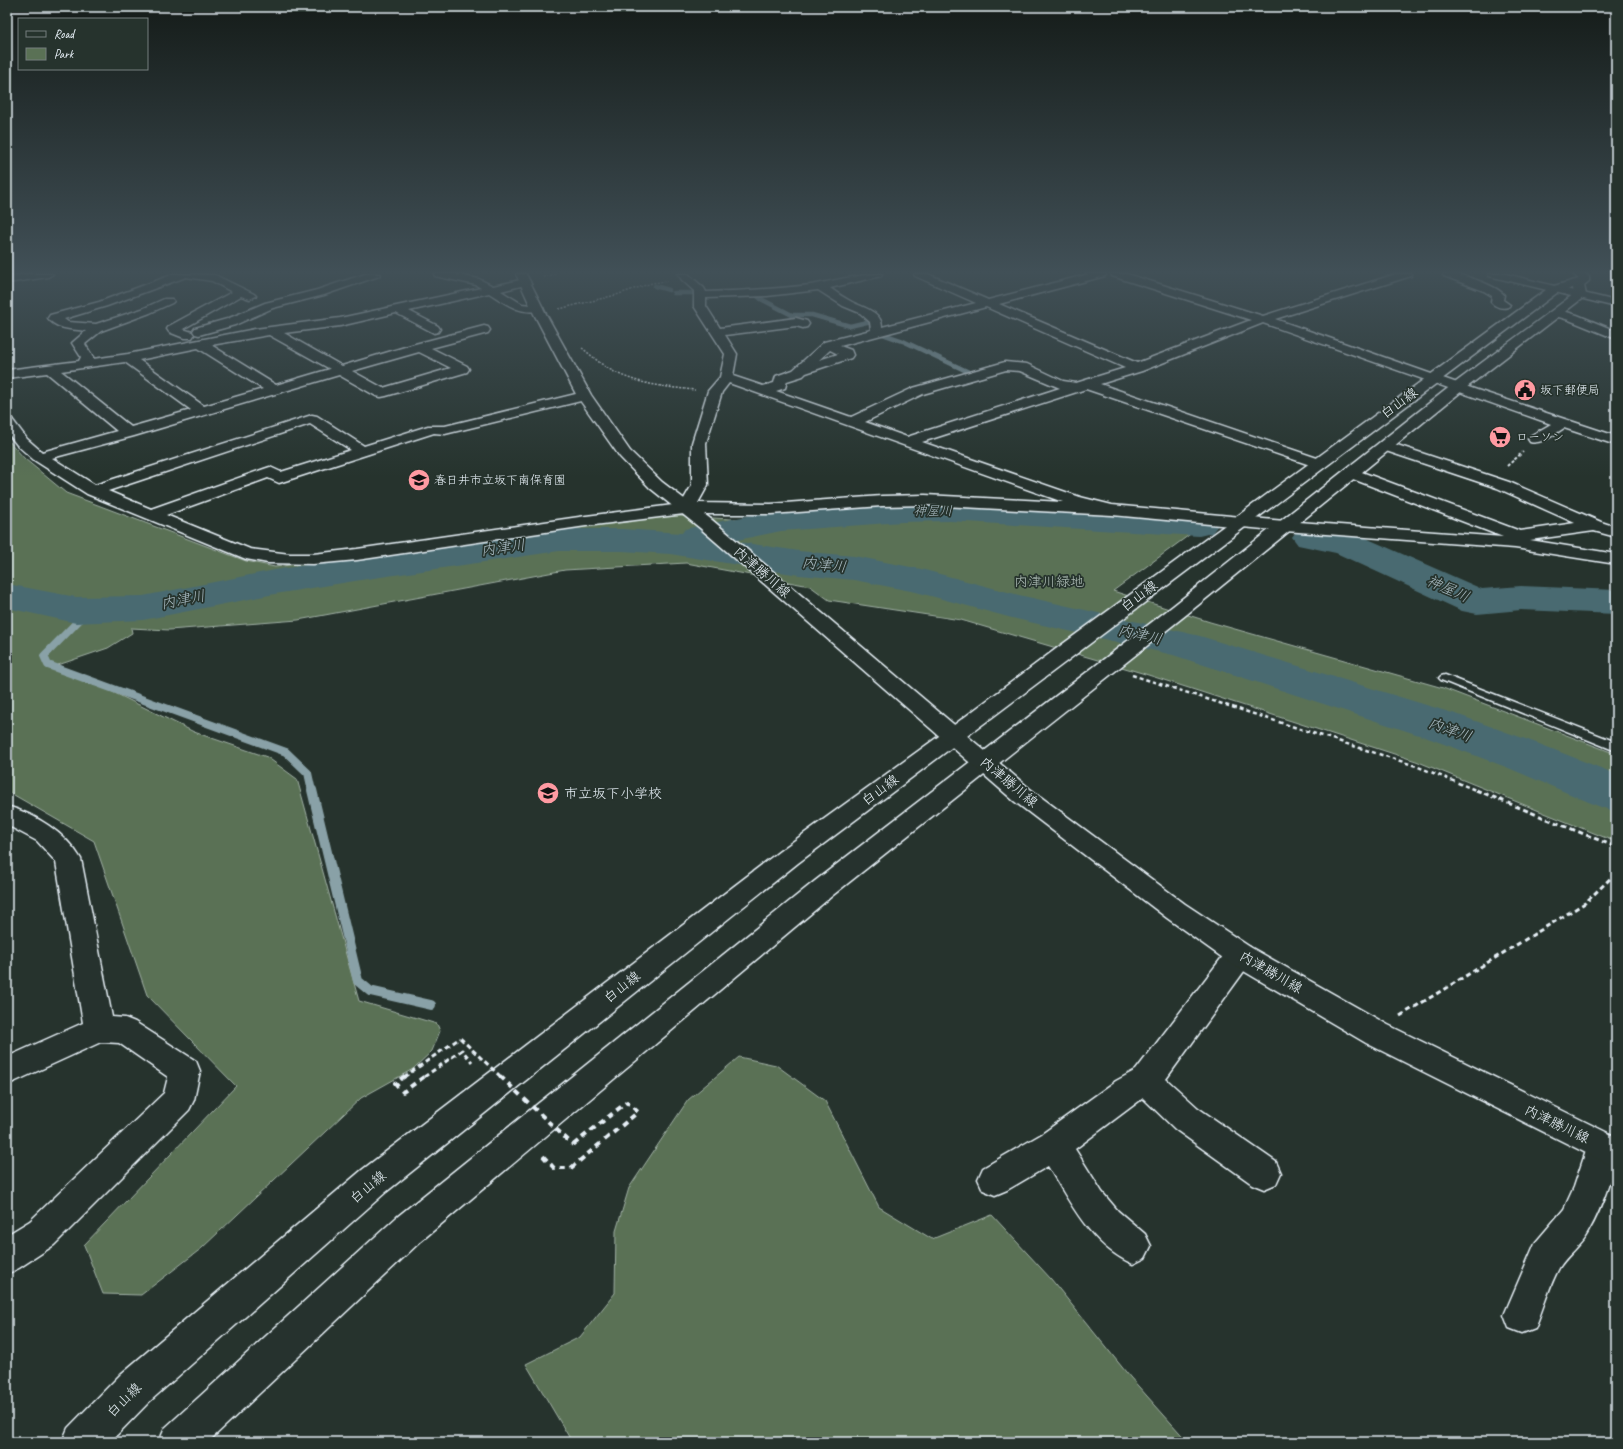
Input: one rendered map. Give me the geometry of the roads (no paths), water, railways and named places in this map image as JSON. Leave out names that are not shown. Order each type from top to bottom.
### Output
[{"type":"main road","points":[[80,342],[78,343],[87,357],[84,364]]},
{"type":"main road","points":[[154,353],[156,349],[173,342]]},
{"type":"main road","points":[[7,374],[128,358],[214,342]]},
{"type":"main road","points":[[288,342],[341,369],[381,393],[462,369],[419,347]]},
{"type":"main road","points":[[39,457],[129,433],[273,389],[440,342]]},
{"type":"main road","name":"内津勝川線","points":[[554,342],[584,396],[625,454],[656,485],[706,524],[1022,794],[1157,897],[1240,955],[1377,1034],[1610,1150]]},
{"type":"main road","points":[[687,509],[700,485],[699,443],[715,392],[726,378],[732,354],[724,342]]},
{"type":"main road","points":[[762,391],[780,385],[781,379],[798,373],[828,345],[840,342]]},
{"type":"main road","points":[[1077,342],[1137,368]]},
{"type":"main road","points":[[906,442],[1137,368],[1205,342]]},
{"type":"main road","points":[[1327,342],[1457,388],[1616,441]]},
{"type":"main road","name":"白山線","points":[[82,1442],[134,1388],[374,1181],[789,857],[954,736],[1063,653],[1483,342]]},
{"type":"main road","name":"白山線","points":[[179,1442],[409,1229],[824,888],[985,763],[1119,670],[1180,610],[1457,388],[1518,342]]},
{"type":"main road","points":[[200,344],[273,389]]},
{"type":"main road","points":[[801,370],[848,355],[847,353],[828,345]]},
{"type":"main road","points":[[128,358],[202,411]]},
{"type":"main road","points":[[850,422],[918,391],[1005,366],[1022,367],[1059,384],[1081,385],[1318,463]]},
{"type":"main road","points":[[49,368],[129,433]]},
{"type":"main road","points":[[726,378],[1075,501],[1112,510]]},
{"type":"main road","points":[[150,515],[270,472],[279,478],[433,429],[446,430],[584,396]]},
{"type":"main road","points":[[93,491],[312,419],[362,452]]},
{"type":"main road","points":[[7,422],[22,442],[39,457],[93,491],[246,554],[264,559],[288,561],[329,557],[545,526],[687,509],[770,509],[897,500],[966,501],[1056,508],[1112,510],[1285,526],[1518,540],[1616,559]]},
{"type":"main road","points":[[1535,439],[1563,423]]},
{"type":"main road","points":[[1385,446],[1503,485],[1595,526],[1616,532]]},
{"type":"main road","points":[[1351,473],[1518,540]]},
{"type":"main road","points":[[1518,540],[1526,535],[1616,522]]},
{"type":"main road","points":[[7,814],[46,835],[68,859],[99,1029]]},
{"type":"main road","points":[[995,1179],[1054,1145],[1127,1091],[1147,1080],[1240,955]]},
{"type":"main road","points":[[7,1072],[99,1029],[125,1031],[185,1071],[178,1100],[42,1233],[7,1256]]},
{"type":"main road","points":[[1147,1080],[1159,1096],[1175,1110],[1264,1173]]},
{"type":"main road","points":[[1054,1145],[1090,1204],[1106,1223],[1133,1246]]},
{"type":"main road","points":[[1522,1315],[1547,1255],[1576,1221],[1610,1150]]},
{"type":"lane","points":[[1445,678],[1616,747]]},
{"type":"waterway","points":[[904,342],[973,374]]},
{"type":"waterway","name":"神屋川","points":[[698,537],[781,520],[902,511],[950,510],[1199,525]]},
{"type":"waterway","name":"神屋川","points":[[1311,537],[1346,543],[1477,602],[1521,598],[1616,602]]},
{"type":"waterway","name":"内津川","points":[[7,596],[76,610],[143,608],[275,582],[367,567],[559,540],[622,540],[670,543],[799,563],[854,568],[921,581],[1012,606],[1185,645],[1442,726],[1524,756],[1616,794]]},
{"type":"waterway","points":[[90,609],[44,656],[48,665],[286,752],[308,773],[312,791]]},
{"type":"waterway","points":[[312,790],[358,981],[370,991],[431,1005]]},
{"type":"place","name":"坂下郵便局","points":[[1525,390]]},
{"type":"place","name":"ローソン","points":[[1500,437]]},
{"type":"place","name":"春日井市立坂下南保育園","points":[[419,480]]},
{"type":"place","name":"市立坂下小学校","points":[[548,793]]},
{"type":"park label","name":"内津川緑地","points":[[1049,581]]}]
